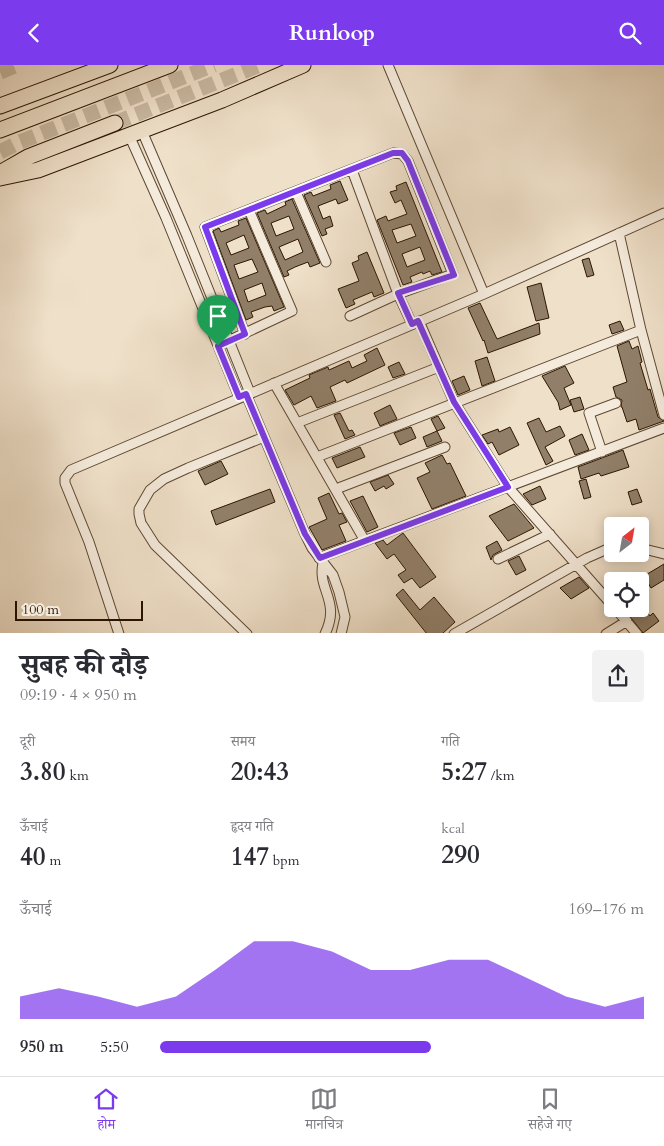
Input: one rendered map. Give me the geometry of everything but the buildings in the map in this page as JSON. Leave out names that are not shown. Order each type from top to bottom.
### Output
[{"type":"highway","points":[[0,106],[110,65]]},
{"type":"highway","points":[[0,130],[170,65]]},
{"type":"highway","points":[[0,178],[38,170],[222,100],[303,65]]},
{"type":"highway","points":[[0,173],[28,157],[115,123]]},
{"type":"street","points":[[388,65],[484,293]]},
{"type":"street","points":[[136,133],[187,236],[229,342],[245,395]]},
{"type":"street","points":[[136,133],[166,218],[218,346],[245,395],[305,534],[332,575],[345,611],[341,633]]},
{"type":"street","points":[[245,334],[205,227],[393,153],[402,153],[408,161],[454,275],[398,293],[350,316]]},
{"type":"street","points":[[352,170],[398,293],[439,367],[454,402],[508,487],[604,596]]},
{"type":"street","points":[[296,192],[326,262]]},
{"type":"street","points":[[218,346],[292,311],[249,210]]},
{"type":"street","points":[[119,633],[89,543],[65,483],[67,473],[664,213]]},
{"type":"street","points":[[619,233],[641,330],[664,415]]},
{"type":"street","points":[[317,457],[641,330]]},
{"type":"street","points":[[298,423],[439,367]]},
{"type":"street","points":[[274,383],[365,541]]},
{"type":"street","points":[[602,452],[589,413],[616,403]]},
{"type":"street","points":[[321,561],[365,541],[664,429]]},
{"type":"street","points":[[247,633],[155,545],[141,523],[138,514],[150,490],[164,479],[264,437]]},
{"type":"street","points":[[336,489],[445,447]]},
{"type":"street","points":[[498,559],[550,534]]},
{"type":"street","points":[[649,550],[664,554]]},
{"type":"street","points":[[454,633],[587,558],[604,551]]},
{"type":"street","points":[[321,561],[321,577],[331,608],[330,621],[325,633]]},
{"type":"street","points":[[623,617],[637,633]]},
{"type":"street","points":[[606,633],[627,621]]},
{"type":"tunnel","points":[[0,72],[17,65]]},
{"type":"tunnel","points":[[0,152],[20,142],[214,65]]},
{"type":"tunnel","points":[[115,123],[260,65]]},
{"type":"route","points":[[393,153],[402,153],[408,161],[454,275],[398,293],[412,324],[418,321],[454,402],[508,487],[320,558],[305,534],[246,394],[239,397],[218,346],[245,334],[205,227],[393,153]]}]
